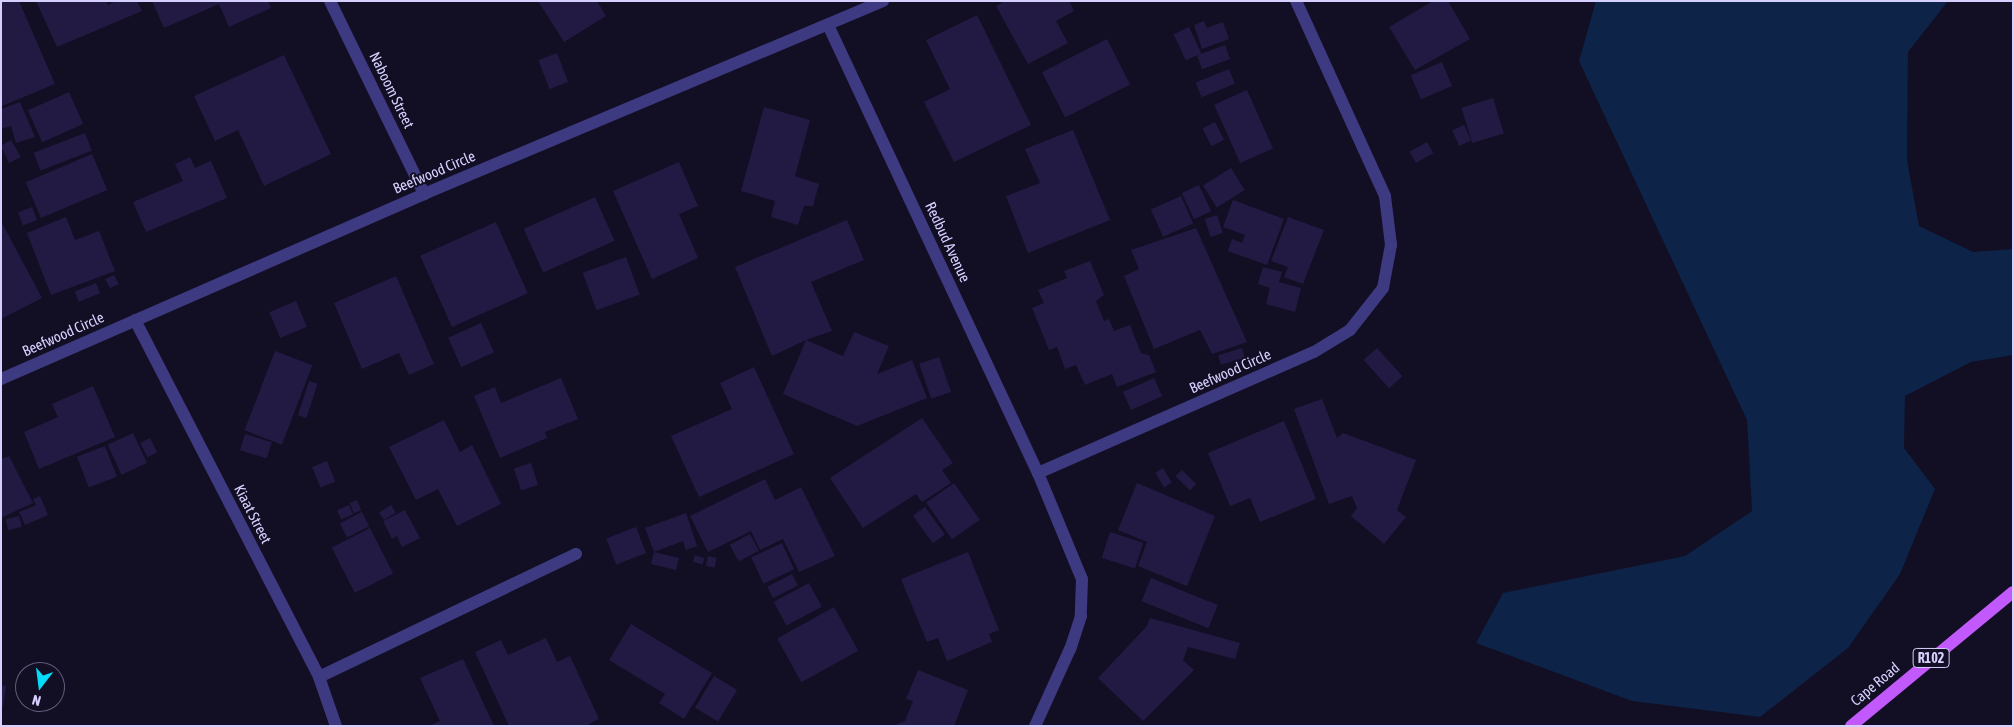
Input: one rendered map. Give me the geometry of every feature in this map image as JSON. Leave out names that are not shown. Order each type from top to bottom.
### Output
[{"type":"main road","name":"Cape Road","points":[[1851,726],[2013,592]]},
{"type":"street","name":"Naboom Street","points":[[330,1],[424,194]]},
{"type":"street","name":"Beefwood Circle","points":[[1,379],[424,194],[883,1]]},
{"type":"street","name":"Beefwood Circle","points":[[1038,473],[1314,352],[1350,330],[1383,288],[1391,245],[1385,196],[1296,1]]},
{"type":"street","name":"Redbud Avenue","points":[[828,25],[1038,473]]},
{"type":"street","name":"Kiaat Street","points":[[135,320],[319,677],[336,726]]},
{"type":"street","points":[[1034,726],[1070,649],[1081,616],[1082,579],[1038,473]]},
{"type":"street","points":[[319,677],[576,554]]},
{"type":"water","points":[[1596,1],[1948,1],[1908,52],[1907,160],[1919,226],[1973,252],[2013,249],[2013,355],[1971,362],[1905,396],[1904,448],[1935,489],[1900,574],[1848,648],[1760,717],[1632,701],[1476,643],[1503,593],[1685,556],[1752,511],[1747,420],[1579,61]]},
{"type":"building","points":[[1,1],[19,1],[55,84],[2,106]]},
{"type":"building","points":[[36,1],[106,1],[108,5],[116,1],[137,1],[142,11],[57,47]]},
{"type":"building","points":[[152,1],[268,1],[271,8],[229,27],[219,4],[164,28]]},
{"type":"building","points":[[538,1],[597,1],[606,16],[564,42]]},
{"type":"building","points":[[1005,1],[1069,1],[1074,11],[1056,21],[1068,43],[1028,64],[996,6]]},
{"type":"building","points":[[1433,1],[1448,1],[1470,39],[1415,70],[1389,27]]},
{"type":"building","points":[[977,15],[1031,125],[954,162],[924,102],[950,89],[926,40]]},
{"type":"building","points":[[1204,21],[1207,28],[1223,22],[1229,39],[1202,49],[1194,25]]},
{"type":"building","points":[[1189,27],[1201,53],[1186,60],[1174,34]]},
{"type":"building","points":[[1107,39],[1130,84],[1065,118],[1042,72]]},
{"type":"building","points":[[1225,45],[1230,59],[1202,69],[1197,55]]},
{"type":"building","points":[[557,53],[568,82],[549,89],[538,60]]},
{"type":"building","points":[[284,55],[331,154],[264,186],[238,130],[215,141],[194,96]]},
{"type":"building","points":[[1442,62],[1452,86],[1421,99],[1411,75]]},
{"type":"building","points":[[1229,69],[1235,84],[1202,97],[1196,82]]},
{"type":"building","points":[[1247,90],[1273,148],[1240,163],[1214,105]]},
{"type":"building","points":[[69,92],[83,124],[42,142],[28,110]]},
{"type":"building","points":[[1493,98],[1504,133],[1472,143],[1461,108]]},
{"type":"building","points":[[20,102],[35,137],[16,143],[11,126],[1,129],[1,109]]},
{"type":"building","points":[[764,107],[810,120],[795,176],[819,184],[813,206],[804,206],[798,225],[771,217],[775,201],[741,191]]},
{"type":"building","points":[[1215,122],[1224,140],[1212,146],[1203,128]]},
{"type":"building","points":[[1464,125],[1471,140],[1459,146],[1452,130]]},
{"type":"building","points":[[1073,130],[1110,220],[1028,253],[1006,196],[1040,183],[1025,149]]},
{"type":"building","points":[[85,133],[92,151],[40,170],[34,153]]},
{"type":"building","points":[[11,140],[21,157],[9,163],[1,146]]},
{"type":"building","points":[[1427,142],[1433,153],[1416,163],[1410,152]]},
{"type":"building","points":[[92,154],[107,190],[41,218],[26,182]]},
{"type":"building","points":[[190,157],[195,168],[211,161],[227,198],[146,232],[133,202],[183,181],[175,164]]},
{"type":"building","points":[[679,162],[698,206],[679,214],[698,258],[652,279],[613,191]]},
{"type":"building","points":[[1231,168],[1245,190],[1217,208],[1203,185]]},
{"type":"building","points":[[1199,185],[1211,211],[1194,219],[1182,193]]},
{"type":"building","points":[[1181,196],[1193,223],[1163,237],[1151,209]]},
{"type":"building","points":[[595,197],[615,241],[543,273],[524,229]]},
{"type":"building","points":[[1233,200],[1284,219],[1267,265],[1228,251],[1232,239],[1242,243],[1245,235],[1223,227]]},
{"type":"building","points":[[32,207],[37,220],[23,225],[18,212]]},
{"type":"building","points":[[1217,215],[1223,233],[1211,237],[1205,219]]},
{"type":"building","points":[[66,217],[75,240],[99,231],[115,271],[51,295],[27,233]]},
{"type":"building","points":[[1288,217],[1324,230],[1303,284],[1284,277],[1288,267],[1271,261]]},
{"type":"building","points":[[847,220],[864,260],[811,282],[832,331],[806,340],[772,356],[735,267]]},
{"type":"building","points":[[1,221],[42,298],[1,319]]},
{"type":"building","points":[[496,222],[528,293],[452,327],[420,256]]},
{"type":"building","points":[[1196,228],[1247,342],[1212,354],[1200,330],[1154,349],[1124,276],[1139,269],[1131,250]]},
{"type":"building","points":[[626,257],[640,295],[596,310],[583,273]]},
{"type":"building","points":[[1090,261],[1104,295],[1096,301],[1104,321],[1109,319],[1114,331],[1130,325],[1141,353],[1149,355],[1156,372],[1117,387],[1112,374],[1085,385],[1076,365],[1065,369],[1057,347],[1049,350],[1032,308],[1044,303],[1038,290],[1067,278],[1064,271]]},
{"type":"building","points":[[1263,267],[1282,272],[1279,282],[1301,288],[1295,312],[1266,304],[1270,288],[1258,284]]},
{"type":"building","points":[[114,275],[119,284],[110,288],[105,279]]},
{"type":"building","points":[[396,276],[434,364],[409,375],[399,353],[362,369],[334,303]]},
{"type":"building","points":[[96,283],[100,293],[79,302],[75,292]]},
{"type":"building","points":[[296,301],[307,327],[280,338],[269,312]]},
{"type":"building","points":[[481,323],[494,352],[461,367],[448,338]]},
{"type":"building","points":[[854,332],[889,346],[877,374],[912,360],[927,398],[857,426],[783,394],[806,340],[843,356]]},
{"type":"building","points":[[1242,348],[1245,358],[1221,365],[1218,355]]},
{"type":"building","points":[[1377,348],[1402,376],[1389,388],[1364,360]]},
{"type":"building","points":[[275,351],[312,365],[282,445],[245,430]]},
{"type":"building","points":[[939,357],[951,392],[931,399],[919,364]]},
{"type":"building","points":[[754,367],[794,454],[699,497],[671,436],[732,409],[720,383]]},
{"type":"building","points":[[561,378],[578,419],[545,432],[547,438],[500,458],[474,396],[495,387],[501,403]]},
{"type":"building","points":[[1154,378],[1162,396],[1131,410],[1123,392]]},
{"type":"building","points":[[309,381],[318,384],[306,418],[298,415]]},
{"type":"building","points":[[93,386],[115,437],[39,469],[24,432],[58,417],[52,404]]},
{"type":"building","points":[[1322,399],[1337,438],[1343,433],[1416,460],[1397,510],[1406,517],[1384,544],[1351,516],[1357,508],[1352,496],[1329,504],[1294,409]]},
{"type":"building","points":[[922,418],[953,463],[942,470],[951,483],[922,502],[916,494],[863,528],[830,478]]},
{"type":"building","points":[[444,420],[460,452],[472,445],[501,504],[457,526],[438,489],[416,500],[389,447]]},
{"type":"building","points":[[1284,421],[1316,499],[1260,522],[1250,498],[1230,506],[1208,453]]},
{"type":"building","points":[[133,433],[147,463],[122,475],[108,445]]},
{"type":"building","points":[[245,434],[272,442],[267,458],[240,450]]},
{"type":"building","points":[[150,438],[157,452],[147,457],[140,443]]},
{"type":"building","points":[[105,446],[117,477],[89,488],[77,457]]},
{"type":"building","points":[[9,456],[33,503],[1,518],[1,459]]},
{"type":"building","points":[[327,461],[335,481],[320,487],[312,467]]},
{"type":"building","points":[[531,463],[538,485],[521,490],[514,469]]},
{"type":"building","points":[[1163,468],[1172,483],[1164,487],[1155,473]]},
{"type":"building","points":[[1182,470],[1196,484],[1190,491],[1176,476]]},
{"type":"building","points":[[765,479],[775,500],[801,487],[835,556],[799,572],[783,539],[760,550],[751,531],[708,552],[690,516]]},
{"type":"building","points":[[954,483],[980,520],[952,539],[926,503]]},
{"type":"building","points":[[1137,483],[1215,516],[1187,586],[1138,566],[1147,542],[1118,530]]},
{"type":"building","points":[[40,496],[48,515],[25,525],[19,512],[36,505],[33,499]]},
{"type":"building","points":[[357,500],[361,510],[354,513],[350,503]]},
{"type":"building","points":[[349,505],[353,514],[341,519],[337,510]]},
{"type":"building","points":[[391,505],[396,513],[384,520],[379,512]]},
{"type":"building","points":[[925,507],[945,535],[933,543],[913,516]]},
{"type":"building","points":[[405,510],[420,538],[402,547],[397,536],[392,539],[383,521]]},
{"type":"building","points":[[362,512],[369,526],[347,538],[340,523]]},
{"type":"building","points":[[686,513],[697,546],[686,550],[683,541],[654,552],[645,528]]},
{"type":"building","points":[[19,516],[22,527],[8,530],[5,520]]},
{"type":"building","points":[[636,527],[646,553],[616,565],[606,538]]},
{"type":"building","points":[[370,528],[393,573],[355,593],[332,548]]},
{"type":"building","points":[[1110,532],[1143,543],[1135,568],[1102,558]]},
{"type":"building","points":[[750,534],[759,551],[739,562],[730,545]]},
{"type":"building","points":[[782,543],[794,569],[763,584],[751,557]]},
{"type":"building","points":[[654,552],[679,558],[676,570],[651,564]]},
{"type":"building","points":[[968,552],[999,630],[989,634],[992,642],[947,661],[938,638],[927,642],[901,579]]},
{"type":"building","points":[[695,555],[705,558],[703,565],[693,562]]},
{"type":"building","points":[[708,556],[717,558],[715,568],[706,566]]},
{"type":"building","points":[[792,574],[798,586],[773,598],[767,587]]},
{"type":"building","points":[[1151,578],[1218,605],[1208,628],[1142,601]]},
{"type":"building","points":[[809,583],[822,607],[786,626],[774,602]]},
{"type":"building","points":[[834,607],[858,651],[801,682],[777,639]]},
{"type":"building","points":[[1150,618],[1240,643],[1235,659],[1188,647],[1183,660],[1194,670],[1143,721],[1098,678],[1147,626]]},
{"type":"building","points":[[631,624],[712,673],[684,719],[659,703],[665,694],[609,660]]},
{"type":"building","points":[[546,638],[557,662],[570,656],[599,719],[585,726],[509,726],[475,652],[501,640],[508,655]]},
{"type":"building","points":[[463,659],[494,726],[429,726],[440,721],[420,678]]},
{"type":"building","points":[[918,670],[968,690],[954,726],[893,726],[905,721],[913,701],[906,699]]},
{"type":"building","points":[[714,676],[737,690],[718,722],[695,708]]},
{"type":"building","points":[[1,685],[6,686],[3,707],[1,706]]}]
